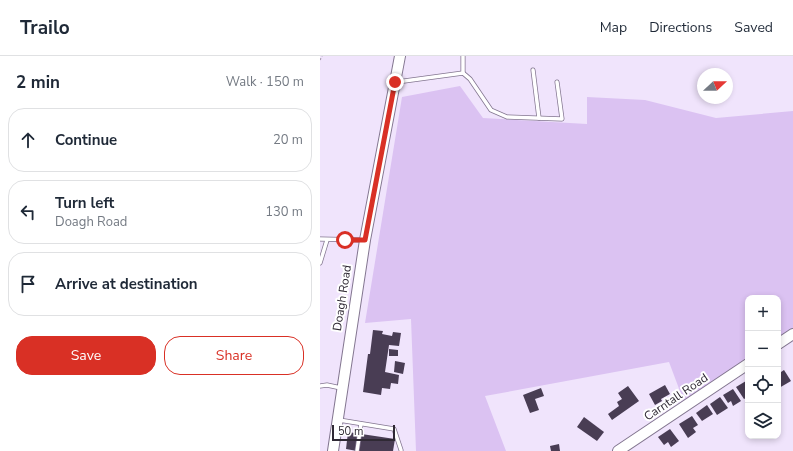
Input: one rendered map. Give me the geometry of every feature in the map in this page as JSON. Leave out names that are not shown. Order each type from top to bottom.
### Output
[{"type":"main road","name":"Doagh Road","points":[[332,451],[365,240],[400,56]]},
{"type":"main road","points":[[781,342],[793,334]]},
{"type":"main road","name":"Carntall Road","points":[[618,451],[745,366]]},
{"type":"lane","points":[[463,56],[463,73]]},
{"type":"lane","points":[[533,70],[539,118]]},
{"type":"lane","points":[[395,82],[463,73],[470,79],[491,110],[507,117],[562,119],[557,82]]},
{"type":"lane","points":[[320,240],[365,240]]},
{"type":"lane","points":[[320,263],[327,240]]},
{"type":"lane","points":[[320,386],[327,385],[342,388]]},
{"type":"lane","points":[[338,420],[394,429],[401,450]]},
{"type":"lane","points":[[357,451],[361,424]]},
{"type":"path","points":[[320,60],[322,56]]},
{"type":"shaded area","points":[[460,86],[483,118],[587,124],[587,97],[645,100],[716,118],[793,111],[793,328],[781,336],[781,295],[745,295],[745,360],[684,402],[669,362],[485,396],[506,451],[416,451],[411,319],[365,323],[402,97]]},
{"type":"building","points":[[373,330],[383,331],[382,334],[392,336],[393,332],[401,333],[399,346],[389,345],[385,372],[399,375],[398,384],[391,383],[390,389],[382,388],[381,395],[363,392]]},
{"type":"building","points":[[389,349],[398,350],[398,356],[389,356]]},
{"type":"building","points":[[395,361],[405,363],[403,374],[394,372]]},
{"type":"building","points":[[784,370],[791,381],[781,387],[781,372]]},
{"type":"building","points":[[745,382],[745,398],[744,399],[736,387]]},
{"type":"building","points":[[665,385],[670,394],[661,399],[662,401],[655,405],[649,394]]},
{"type":"building","points":[[628,386],[639,401],[612,420],[608,414],[619,406],[617,402],[622,399],[618,393]]},
{"type":"building","points":[[541,388],[544,396],[535,399],[539,410],[530,413],[523,395]]},
{"type":"building","points":[[733,389],[741,401],[733,406],[731,401],[728,403],[723,395]]},
{"type":"building","points":[[720,397],[728,408],[717,415],[710,404]]},
{"type":"building","points":[[707,405],[713,414],[702,421],[696,413]]},
{"type":"building","points":[[692,416],[698,425],[693,428],[696,432],[688,438],[679,424]]},
{"type":"building","points":[[584,417],[604,432],[597,441],[577,427]]},
{"type":"building","points":[[670,429],[679,441],[671,447],[668,442],[664,445],[658,437]]},
{"type":"building","points":[[348,432],[395,439],[393,451],[357,451],[346,449]]},
{"type":"building","points":[[559,444],[560,451],[551,451],[550,446]]},
{"type":"route","points":[[345,240],[365,240],[395,82]]}]
